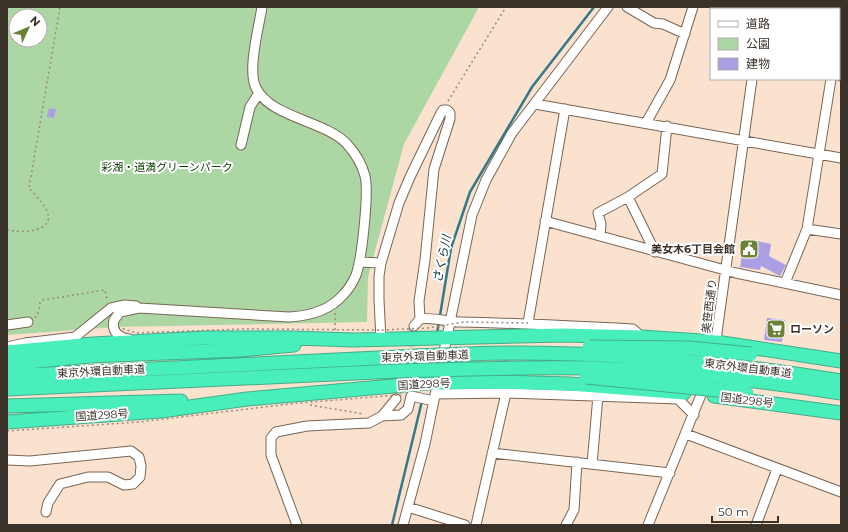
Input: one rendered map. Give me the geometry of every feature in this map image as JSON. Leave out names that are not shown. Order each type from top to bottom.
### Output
[{"type":"highway","points":[[7,364],[90,356],[240,350],[354,340],[381,335],[441,339],[562,335],[642,337],[716,342],[841,361]]},
{"type":"highway","points":[[7,352],[139,342],[255,338],[354,340]]},
{"type":"highway","points":[[511,353],[551,348],[689,348],[750,354],[841,368]]},
{"type":"highway","name":"東京外環自動車道","points":[[7,376],[511,353],[590,355],[714,363],[841,380]]},
{"type":"highway","points":[[480,368],[649,382],[841,406]]},
{"type":"highway","name":"東京外環自動車道","points":[[7,389],[480,368],[593,368],[747,380],[841,393]]},
{"type":"highway","name":"国道298号","points":[[7,422],[161,411],[247,399],[431,389],[502,382],[570,384],[703,394],[841,413]]},
{"type":"highway","points":[[7,406],[247,399]]},
{"type":"street","points":[[139,342],[118,336],[114,331],[113,323],[120,312],[139,308],[289,317],[301,316],[325,309],[343,296],[352,282],[359,262],[367,188],[363,170],[356,155],[340,138],[277,107],[258,93],[255,86],[253,69],[262,7]]},
{"type":"street","points":[[403,525],[408,507],[441,339],[449,322],[472,215],[486,180],[512,133],[608,7]]},
{"type":"street","points":[[627,7],[654,23],[663,24],[685,34]]},
{"type":"street","points":[[646,123],[670,80],[693,7]]},
{"type":"street","name":"美笹西通り","points":[[648,525],[703,394],[716,342],[752,80]]},
{"type":"street","points":[[785,283],[807,228],[831,80]]},
{"type":"street","points":[[241,145],[250,107],[258,93]]},
{"type":"street","points":[[535,104],[667,126],[744,142],[841,158]]},
{"type":"street","points":[[528,323],[564,109]]},
{"type":"street","points":[[381,335],[379,276],[381,263],[399,203],[410,177],[443,110],[448,110],[450,113],[434,168],[425,260],[419,300],[424,318]]},
{"type":"street","points":[[600,236],[601,224],[598,213],[628,197],[662,174],[667,126]]},
{"type":"street","points":[[628,197],[655,252]]},
{"type":"street","points":[[545,221],[725,270],[785,283],[840,291]]},
{"type":"street","points":[[807,228],[841,234]]},
{"type":"street","points":[[359,262],[381,263]]},
{"type":"street","points":[[7,348],[25,343],[76,337],[111,308],[131,304],[139,308]]},
{"type":"street","points":[[414,326],[424,318],[449,322],[528,323],[633,329],[642,337]]},
{"type":"street","points":[[7,325],[28,322]]},
{"type":"street","points":[[382,416],[401,415],[405,413],[411,396],[415,397],[431,389],[678,400],[694,415]]},
{"type":"street","points":[[476,525],[506,393]]},
{"type":"street","points":[[592,464],[598,396]]},
{"type":"street","points":[[297,525],[271,455],[271,438],[276,432],[307,426],[369,423],[382,416],[398,397]]},
{"type":"street","points":[[686,434],[841,492]]},
{"type":"street","points":[[7,460],[30,460],[131,451],[139,457],[141,466],[140,477],[133,484],[124,485],[108,477],[88,476],[60,484],[48,503],[46,512]]},
{"type":"street","points":[[492,453],[670,474]]},
{"type":"street","points":[[568,524],[574,510],[577,462]]},
{"type":"street","points":[[756,525],[777,469]]},
{"type":"street","points":[[408,507],[465,525]]},
{"type":"path","points":[[7,230],[14,232],[38,230],[45,226],[48,220],[48,213],[44,206],[29,188],[60,7]]},
{"type":"path","points":[[443,110],[506,7]]},
{"type":"path","points":[[28,322],[37,314],[40,302],[43,300],[105,290],[108,304]]},
{"type":"path","points":[[118,327],[136,333],[244,329],[381,335],[464,322],[528,323]]},
{"type":"path","points":[[7,431],[139,422],[298,403],[398,397]]},
{"type":"path","points":[[298,403],[382,416]]},
{"type":"green space","name":"彩湖・道満グリーンパーク","points":[[7,7],[479,7],[404,144],[368,277],[367,322],[116,327],[7,335]]},
{"type":"building","points":[[49,108],[56,109],[54,118],[47,117]]},
{"type":"building","points":[[757,241],[771,244],[769,256],[786,265],[780,276],[761,266],[760,270],[740,267],[744,243],[756,244]]},
{"type":"building","points":[[767,318],[785,320],[782,342],[764,340]]},
{"type":"waterway","name":"さくら川","points":[[437,334],[451,248],[470,192],[532,87],[594,7]]},
{"type":"waterway","name":"さくら川","points":[[392,525],[422,401]]},
{"type":"tunnel","points":[[396,399],[414,326]]},
{"type":"place","name":"美女木6丁目会館","points":[[749,249]]},
{"type":"place","name":"ローソン","points":[[776,329]]}]
